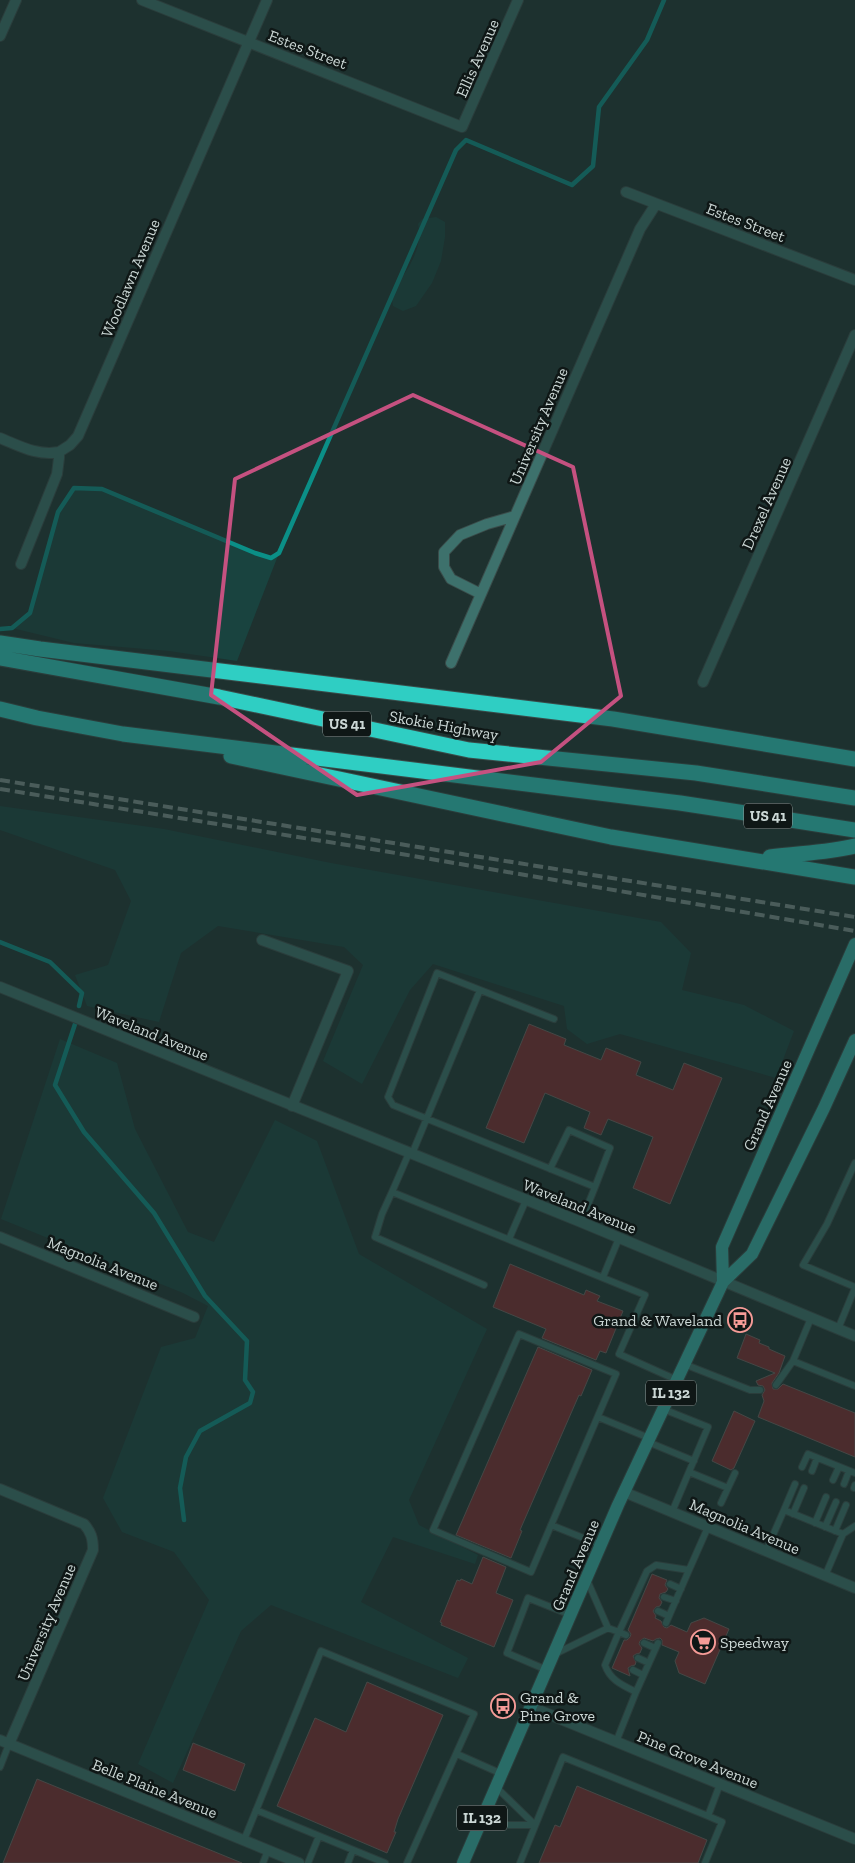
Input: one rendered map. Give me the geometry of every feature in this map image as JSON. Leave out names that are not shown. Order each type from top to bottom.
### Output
[{"type":"highway","points":[[0,643],[60,652],[613,719],[853,759]]},
{"type":"highway","name":"Skokie Highway","points":[[0,658],[219,697],[469,750],[696,773],[855,798]]},
{"type":"highway","name":"US 41","points":[[0,710],[123,734],[680,803],[855,830]]},
{"type":"highway","points":[[123,734],[611,837],[855,876]]},
{"type":"highway","points":[[756,859],[802,852],[824,852],[855,846]]},
{"type":"main road","name":"Grand Avenue","points":[[723,1282],[722,1247],[855,944]]},
{"type":"main road","name":"Grand Avenue","points":[[463,1863],[624,1492],[723,1282],[752,1254],[824,1108],[855,1040]]},
{"type":"street","points":[[0,36],[16,0]]},
{"type":"street","name":"Estes Street","points":[[142,0],[462,127]]},
{"type":"street","name":"Woodlawn Avenue","points":[[59,452],[70,445],[78,436],[266,0]]},
{"type":"street","name":"Ellis Avenue","points":[[462,127],[518,0]]},
{"type":"street","name":"Estes Street","points":[[626,192],[855,280]]},
{"type":"street","name":"University Avenue","points":[[451,663],[640,229],[656,204]]},
{"type":"street","name":"Drexel Avenue","points":[[703,682],[855,335]]},
{"type":"street","points":[[0,438],[36,453],[49,454],[59,452],[60,458],[57,474],[21,564]]},
{"type":"street","points":[[481,594],[451,579],[444,568],[444,552],[460,535],[487,524],[515,516]]},
{"type":"street","points":[[262,940],[348,971],[292,1106]]},
{"type":"street","name":"Waveland Avenue","points":[[0,987],[581,1222],[855,1336]]},
{"type":"street","name":"Magnolia Avenue","points":[[0,1237],[194,1317]]},
{"type":"street","name":"University Avenue","points":[[0,1489],[84,1524],[93,1539],[93,1550],[5,1742]]},
{"type":"street","name":"Magnolia Avenue","points":[[624,1492],[855,1588]]},
{"type":"street","name":"Pine Grove Avenue","points":[[531,1707],[855,1839]]},
{"type":"street","name":"Belle Plaine Avenue","points":[[5,1742],[299,1863]]},
{"type":"lane","points":[[554,1019],[437,973],[388,1096],[393,1105],[595,1188]]},
{"type":"lane","points":[[480,990],[411,1154],[382,1214],[375,1237],[484,1285]]},
{"type":"lane","points":[[550,1169],[568,1130],[610,1148],[581,1222]]},
{"type":"lane","points":[[838,1329],[855,1288],[803,1266],[827,1224],[855,1163]]},
{"type":"lane","points":[[392,1192],[645,1294],[619,1354],[677,1380]]},
{"type":"lane","points":[[509,1239],[526,1200]]},
{"type":"lane","points":[[603,1277],[619,1238]]},
{"type":"lane","points":[[776,1385],[793,1361],[811,1318]]},
{"type":"lane","points":[[519,1334],[616,1374],[550,1525],[531,1572],[433,1530],[519,1334]]},
{"type":"lane","points":[[793,1361],[855,1386]]},
{"type":"lane","points":[[684,1364],[750,1390],[760,1390]]},
{"type":"lane","points":[[663,1409],[708,1427],[672,1512]]},
{"type":"lane","points":[[598,1417],[694,1461]]},
{"type":"lane","points":[[802,1466],[808,1454],[839,1466],[852,1472],[844,1484]]},
{"type":"lane","points":[[812,1470],[817,1458]]},
{"type":"lane","points":[[833,1480],[839,1466]]},
{"type":"lane","points":[[689,1472],[728,1488]]},
{"type":"lane","points":[[722,1503],[735,1473]]},
{"type":"lane","points":[[766,1551],[795,1484]]},
{"type":"lane","points":[[793,1514],[804,1488]]},
{"type":"lane","points":[[814,1523],[826,1497]]},
{"type":"lane","points":[[825,1527],[836,1502]]},
{"type":"lane","points":[[835,1531],[846,1505]]},
{"type":"lane","points":[[784,1510],[843,1534]]},
{"type":"lane","points":[[550,1525],[601,1545]]},
{"type":"lane","points":[[825,1576],[843,1534],[855,1526]]},
{"type":"lane","points":[[666,1623],[708,1527]]},
{"type":"lane","points":[[636,1692],[608,1675],[605,1665],[611,1660],[612,1648],[643,1588],[648,1575],[647,1571],[656,1565],[689,1570]]},
{"type":"lane","points":[[586,1579],[608,1628]]},
{"type":"lane","points":[[670,1584],[681,1589]]},
{"type":"lane","points":[[664,1597],[676,1601]]},
{"type":"lane","points":[[547,1670],[507,1653],[528,1598],[571,1615]]},
{"type":"lane","points":[[658,1611],[670,1616]]},
{"type":"lane","points":[[554,1654],[608,1628],[626,1635]]},
{"type":"lane","points":[[616,1742],[656,1645],[644,1643]]},
{"type":"lane","points":[[612,1648],[619,1651]]},
{"type":"lane","points":[[244,1840],[321,1651],[474,1714],[407,1863]]},
{"type":"lane","points":[[638,1658],[649,1663]]},
{"type":"lane","points":[[632,1670],[643,1675]]},
{"type":"lane","points":[[0,1768],[5,1742]]},
{"type":"lane","points":[[457,1754],[502,1774]]},
{"type":"lane","points":[[520,1863],[563,1758],[722,1822],[705,1863]]},
{"type":"lane","points":[[708,1816],[720,1784]]},
{"type":"lane","points":[[496,1787],[535,1825]]},
{"type":"lane","points":[[256,1810],[385,1863]]},
{"type":"lane","points":[[479,1825],[535,1825]]},
{"type":"lane","points":[[308,1863],[319,1836]]},
{"type":"lane","points":[[263,1863],[268,1850]]},
{"type":"lane","points":[[348,1863],[353,1850]]},
{"type":"highlighted area","points":[[413,395],[573,467],[621,696],[541,762],[357,795],[211,695],[235,479]]},
{"type":"shaded area","points":[[436,217],[445,222],[445,237],[441,261],[432,283],[416,306],[403,311],[393,306],[391,294],[416,252],[419,234],[418,224],[422,219]]},
{"type":"shaded area","points":[[74,488],[102,489],[255,553],[271,558],[279,553],[237,661],[169,651],[74,643],[12,628],[30,613],[58,512]]},
{"type":"shaded area","points":[[0,806],[164,829],[331,863],[661,922],[691,953],[682,990],[744,1005],[794,1031],[776,1078],[620,1034],[587,1044],[567,1029],[564,1006],[433,964],[410,990],[362,1084],[323,1061],[363,965],[344,947],[218,926],[181,953],[159,1022],[87,1006],[75,975],[108,965],[131,901],[115,870],[0,830]]},
{"type":"shaded area","points":[[60,1039],[117,1063],[135,1129],[188,1232],[214,1242],[275,1120],[317,1141],[359,1254],[487,1329],[409,1500],[419,1525],[478,1555],[475,1564],[393,1537],[361,1602],[468,1658],[458,1678],[271,1605],[241,1631],[173,1783],[138,1764],[209,1600],[174,1552],[122,1532],[103,1498],[161,1347],[195,1338],[208,1306],[183,1293],[1,1219]]},
{"type":"building","points":[[529,1024],[566,1039],[564,1045],[601,1060],[606,1048],[641,1062],[636,1075],[673,1090],[684,1063],[722,1078],[670,1204],[633,1188],[653,1137],[608,1119],[601,1135],[584,1128],[590,1112],[545,1093],[524,1143],[486,1128]]},
{"type":"building","points":[[510,1264],[584,1295],[586,1290],[600,1296],[597,1301],[623,1311],[606,1353],[600,1351],[596,1360],[542,1338],[546,1329],[493,1307]]},
{"type":"building","points":[[746,1334],[760,1340],[759,1343],[769,1347],[769,1349],[785,1356],[779,1373],[772,1383],[773,1389],[778,1389],[783,1384],[855,1413],[855,1457],[758,1417],[764,1401],[762,1395],[765,1390],[756,1381],[775,1373],[737,1358]]},
{"type":"building","points":[[538,1347],[592,1370],[581,1396],[579,1395],[520,1530],[522,1531],[511,1558],[456,1535]]},
{"type":"building","points":[[734,1411],[755,1421],[734,1468],[731,1470],[712,1461]]},
{"type":"building","points":[[483,1557],[506,1567],[496,1593],[513,1600],[494,1647],[441,1625],[442,1623],[440,1622],[457,1580],[460,1581],[461,1579],[472,1584]]},
{"type":"building","points":[[652,1574],[667,1580],[665,1585],[668,1589],[660,1594],[659,1598],[662,1602],[653,1611],[656,1616],[655,1618],[661,1621],[664,1627],[667,1628],[671,1625],[687,1632],[691,1623],[704,1618],[729,1629],[705,1684],[679,1673],[675,1661],[679,1652],[662,1645],[660,1638],[653,1641],[644,1638],[640,1641],[639,1644],[642,1648],[640,1653],[633,1656],[636,1662],[635,1665],[628,1668],[630,1676],[612,1668],[624,1640],[630,1637],[631,1634],[628,1630]]},
{"type":"building","points":[[367,1682],[443,1715],[398,1819],[394,1832],[396,1832],[387,1853],[277,1806],[315,1718],[346,1732]]},
{"type":"building","points":[[193,1743],[245,1764],[235,1791],[183,1770]]},
{"type":"building","points":[[37,1779],[242,1863],[3,1863]]},
{"type":"building","points":[[577,1786],[707,1840],[698,1863],[539,1863],[555,1825],[560,1827]]},
{"type":"waterway","points":[[0,629],[12,628],[30,613],[58,512],[74,488],[102,489],[255,553],[271,558],[279,553],[456,150],[466,140],[572,185],[593,166],[599,107],[647,40],[664,0]]},
{"type":"waterway","points":[[0,942],[50,962],[82,993],[79,1006]]},
{"type":"waterway","points":[[76,1021],[55,1085],[84,1132],[154,1213],[205,1296],[247,1341],[245,1380],[253,1392],[250,1403],[200,1431],[186,1457],[180,1488],[184,1520]]},
{"type":"railway","points":[[0,780],[855,917]]},
{"type":"railway","points":[[0,789],[372,849],[855,931]]},
{"type":"place","name":"Grand & Waveland","points":[[740,1320]]},
{"type":"place","name":"Speedway","points":[[703,1642]]},
{"type":"place","name":"Grand & Pine Grove","points":[[503,1706]]}]
